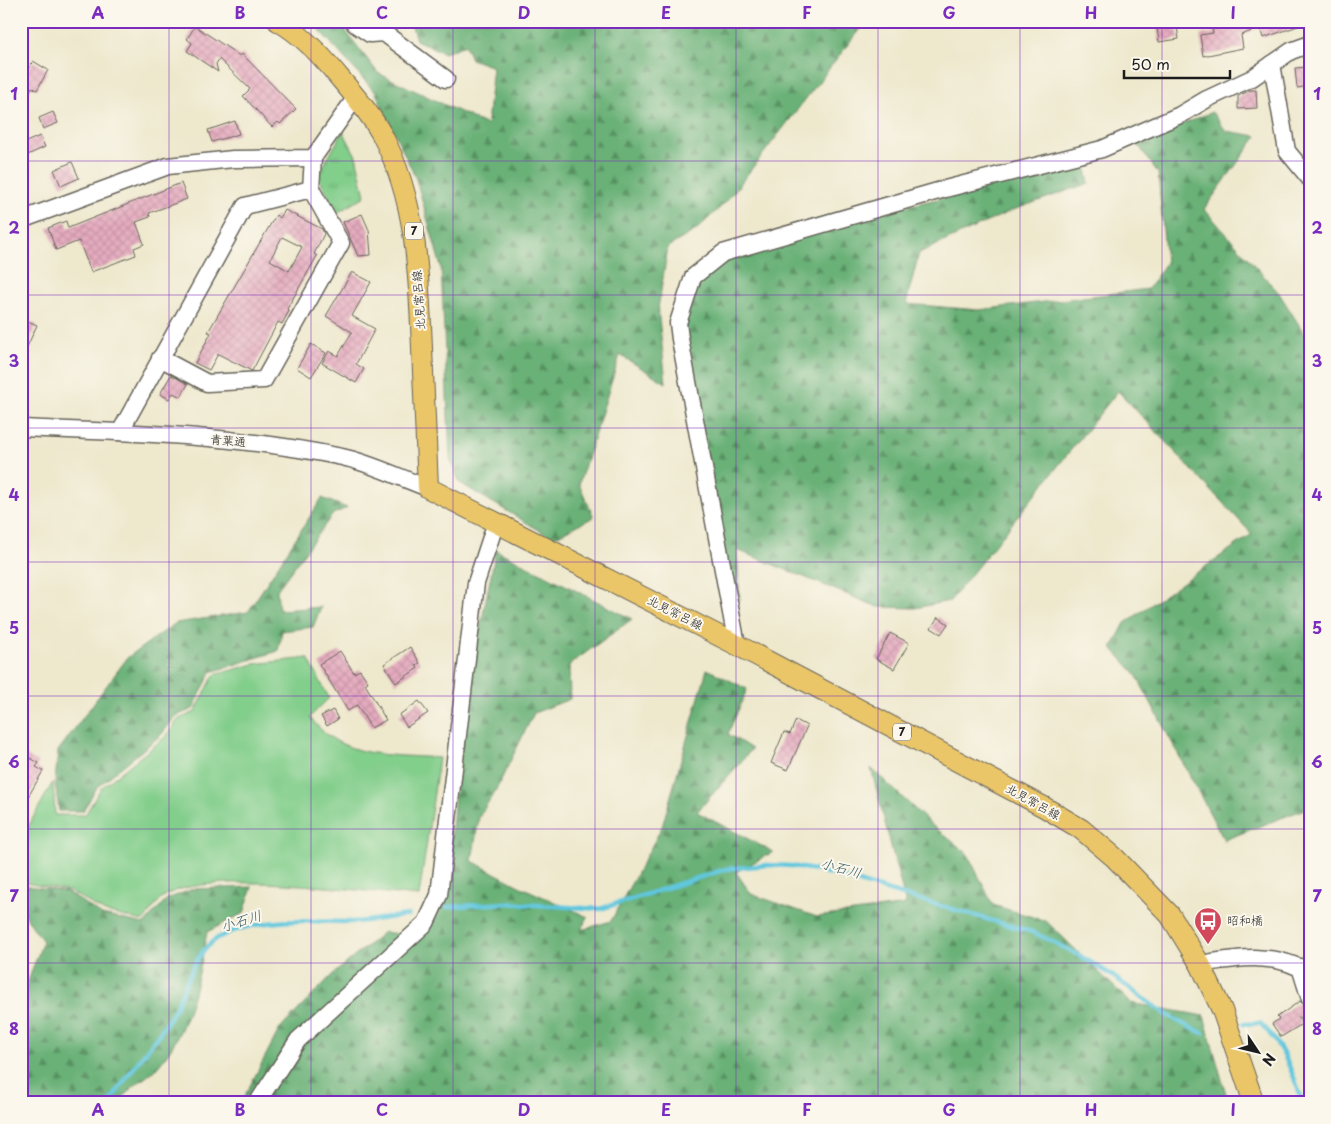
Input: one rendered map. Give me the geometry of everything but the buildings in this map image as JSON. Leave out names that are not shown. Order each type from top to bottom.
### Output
[{"type":"main road","name":"北見常呂線","points":[[281,22],[328,63],[356,96],[382,134],[396,168],[414,230],[419,290],[428,488],[737,645],[1044,807],[1081,829],[1114,857],[1170,915],[1200,964],[1222,1010],[1254,1103]]},
{"type":"street","points":[[355,21],[355,24],[370,34],[384,27],[446,79]]},
{"type":"street","points":[[737,645],[678,323],[693,278],[722,253],[945,188],[1102,149],[1180,115],[1207,99],[1252,78],[1291,50],[1310,44]]},
{"type":"street","points":[[1272,64],[1288,151],[1310,180]]},
{"type":"street","points":[[160,358],[207,383],[264,380],[341,243],[311,189],[313,158],[356,96]]},
{"type":"street","points":[[21,220],[168,166],[233,159],[313,158]]},
{"type":"street","points":[[120,432],[245,206],[311,189]]},
{"type":"street","name":"青葉通","points":[[21,428],[120,432],[270,445],[344,458],[428,488]]},
{"type":"street","points":[[257,1103],[298,1040],[426,924],[439,895],[476,583],[496,522]]},
{"type":"street","points":[[1200,964],[1234,958],[1280,960],[1305,971],[1310,999]]},
{"type":"green space","points":[[311,21],[338,21],[378,73],[487,125],[493,67],[471,59],[465,45],[444,53],[416,40],[410,21],[866,21],[726,202],[696,230],[668,247],[658,309],[666,383],[620,355],[579,484],[594,517],[552,538],[460,483],[450,459],[441,267],[416,179],[376,93]]},
{"type":"green space","points":[[1212,112],[1226,131],[1257,136],[1204,209],[1279,293],[1306,336],[1310,336],[1310,807],[1224,840],[1135,673],[1112,648],[1125,623],[1252,534],[1118,391],[950,601],[915,608],[878,607],[737,550],[740,601],[730,590],[682,318],[694,282],[722,261],[885,211],[1085,165],[1089,183],[1013,210],[919,253],[906,304],[979,310],[1148,289],[1166,263],[1158,173],[1137,143]]},
{"type":"green space","points":[[343,131],[356,156],[365,196],[337,213],[318,176]]},
{"type":"green space","points":[[322,498],[347,508],[333,514],[277,590],[279,610],[321,607],[313,627],[282,631],[278,651],[211,672],[193,709],[176,716],[161,735],[97,787],[83,811],[59,811],[55,781],[58,751],[128,657],[176,623],[248,612]]},
{"type":"green space","points":[[496,550],[632,619],[569,665],[570,699],[534,713],[497,788],[479,817],[472,861],[519,886],[588,917],[581,930],[611,921],[662,827],[707,669],[747,689],[728,734],[752,749],[697,812],[773,852],[736,872],[751,894],[817,917],[906,905],[871,768],[934,827],[967,853],[993,905],[1046,921],[1131,1003],[1204,1016],[1226,1094],[1212,1103],[241,1103],[279,1030],[332,975],[384,932],[419,937],[445,902],[463,712]]},
{"type":"green space","points":[[308,658],[329,698],[310,717],[322,731],[336,741],[368,752],[385,755],[439,758],[419,896],[288,884],[217,884],[187,887],[166,895],[143,921],[105,912],[69,891],[21,882],[21,847],[25,832],[53,782],[55,815],[85,815],[101,788],[164,738],[179,719],[195,712],[214,675],[254,664]]},
{"type":"green space","points":[[21,885],[67,892],[102,915],[144,924],[167,899],[193,889],[252,887],[244,913],[207,932],[197,983],[179,1033],[156,1069],[134,1086],[120,1103],[21,1103],[21,1000],[43,941],[26,915],[22,902]]},
{"type":"waterway","name":"小石川","points":[[447,907],[505,903],[600,909],[726,869],[767,865],[791,866],[820,871],[1032,932],[1091,962],[1166,1014],[1203,1033]]},
{"type":"waterway","name":"小石川","points":[[110,1103],[171,1016],[197,959],[216,939],[241,928],[271,922],[358,922],[408,915]]},
{"type":"waterway","name":"小石川","points":[[1243,1024],[1260,1023],[1275,1041],[1291,1070],[1303,1103]]},
{"type":"place","name":"昭和橋","points":[[1208,945]]}]
